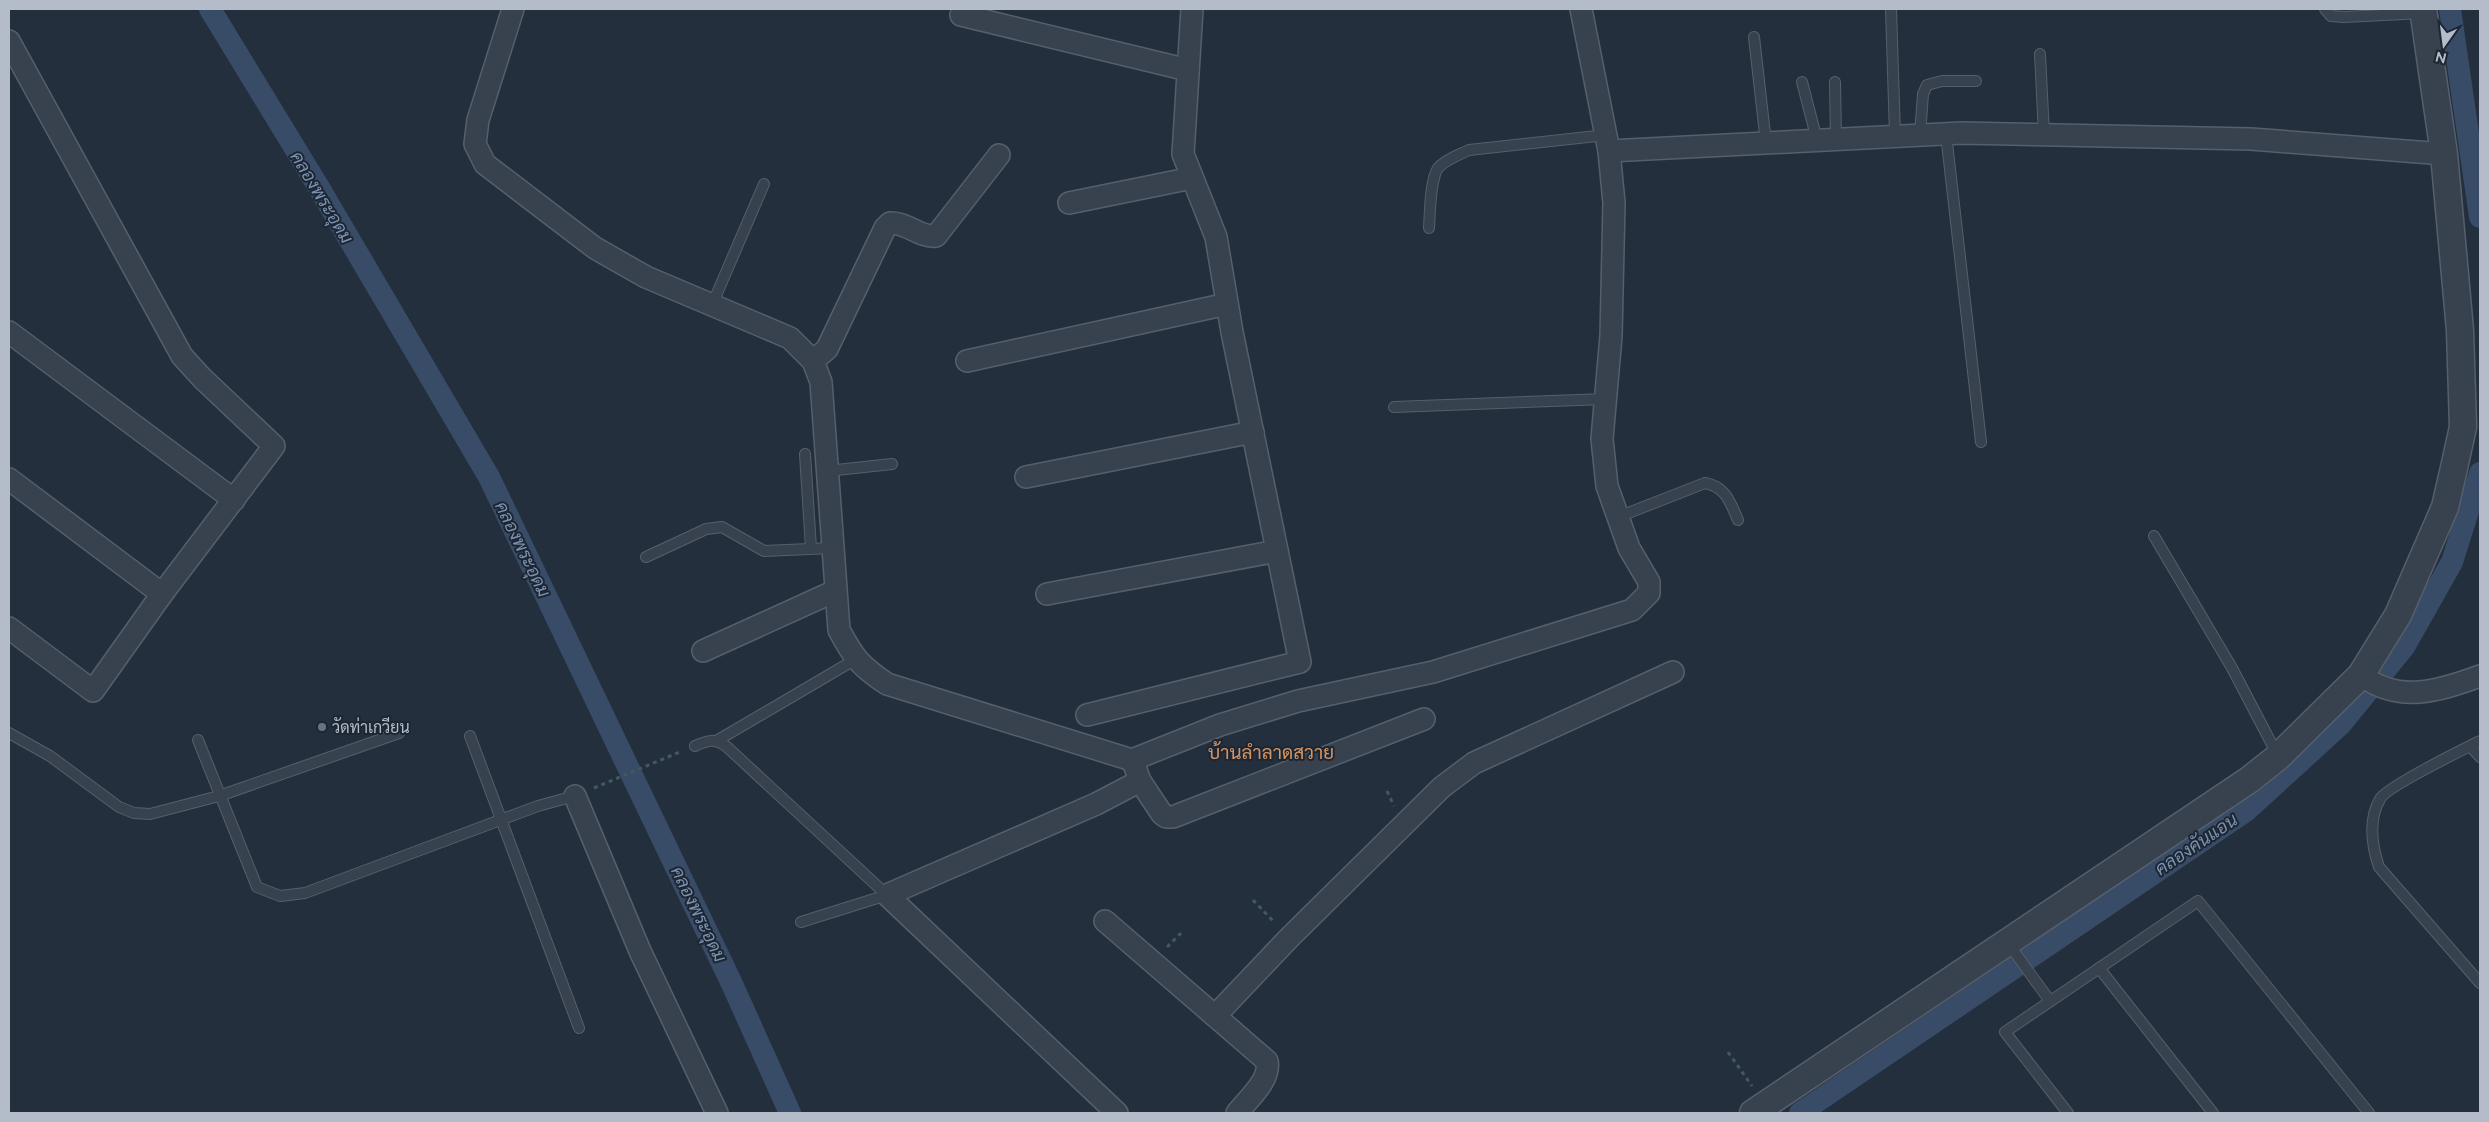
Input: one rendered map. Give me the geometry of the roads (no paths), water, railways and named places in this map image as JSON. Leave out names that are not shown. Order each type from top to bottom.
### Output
[{"type":"street","points":[[513,9],[478,120],[475,144],[485,164],[595,248],[646,277],[790,338],[813,361],[821,382],[839,630],[856,659],[867,670],[887,684],[1132,760],[1220,725],[1298,700],[1433,672],[1632,610],[1649,593],[1649,582],[1629,548],[1607,486],[1602,439],[1611,336],[1614,203],[1607,143],[1581,9]]},
{"type":"street","points":[[1087,715],[1300,662],[1227,304],[1216,237],[1183,154],[1192,9]]},
{"type":"street","points":[[1759,1109],[2249,780],[2366,679],[2398,615],[2444,507],[2462,427],[2460,330],[2444,154],[2424,11]]},
{"type":"street","points":[[961,15],[1188,70]]},
{"type":"street","points":[[9,41],[182,356],[202,378],[274,446],[162,594],[93,690],[9,628]]},
{"type":"street","points":[[1607,143],[1766,142],[1946,134],[2044,135],[2251,139],[2444,154]]},
{"type":"street","points":[[813,361],[827,348],[885,228],[890,223],[898,223],[929,237],[936,236],[943,230],[999,155]]},
{"type":"street","points":[[1069,203],[1192,178]]},
{"type":"street","points":[[967,361],[1227,304]]},
{"type":"street","points":[[11,338],[234,500]]},
{"type":"street","points":[[1026,477],[1253,432]]},
{"type":"street","points":[[9,479],[162,594]]},
{"type":"street","points":[[1046,594],[1277,551]]},
{"type":"street","points":[[703,651],[835,591]]},
{"type":"street","points":[[1216,1016],[1289,938],[1442,787],[1474,763],[1673,672]]},
{"type":"street","points":[[2366,679],[2391,692],[2414,694],[2480,676]]},
{"type":"street","points":[[1132,760],[1140,780],[1162,814],[1166,817],[1173,817],[1424,720]]},
{"type":"street","points":[[1117,1113],[887,895],[1096,804],[1140,780]]},
{"type":"street","points":[[578,794],[640,951],[717,1113]]},
{"type":"street","points":[[1105,921],[1267,1061],[1269,1070],[1265,1078],[1237,1113]]},
{"type":"lane","points":[[1891,9],[1895,136]]},
{"type":"lane","points":[[2325,9],[2331,16],[2344,17],[2424,11]]},
{"type":"lane","points":[[1754,37],[1766,142]]},
{"type":"lane","points":[[2040,54],[2044,135]]},
{"type":"lane","points":[[1920,135],[1924,94],[1927,85],[1942,81],[1976,81]]},
{"type":"lane","points":[[1802,82],[1827,139]]},
{"type":"lane","points":[[1827,139],[1835,82]]},
{"type":"lane","points":[[1946,134],[1981,442]]},
{"type":"lane","points":[[1429,228],[1433,184],[1438,169],[1452,158],[1469,150],[1607,143]]},
{"type":"lane","points":[[712,305],[764,184]]},
{"type":"lane","points":[[1394,407],[1606,399]]},
{"type":"lane","points":[[805,454],[811,548]]},
{"type":"lane","points":[[827,470],[892,464]]},
{"type":"lane","points":[[1618,517],[1705,483],[1715,485],[1726,493],[1738,520]]},
{"type":"lane","points":[[646,557],[706,529],[722,527],[764,551],[832,548]]},
{"type":"lane","points":[[2154,536],[2232,668],[2278,756]]},
{"type":"lane","points":[[695,746],[709,740],[718,740],[856,659]]},
{"type":"lane","points":[[9,733],[50,756],[120,807],[134,813],[150,814],[218,796],[398,733]]},
{"type":"lane","points":[[470,736],[579,1028]]},
{"type":"lane","points":[[198,740],[218,796],[257,887],[280,896],[305,893],[503,821],[538,806],[578,794]]},
{"type":"lane","points":[[718,740],[887,895]]},
{"type":"lane","points":[[2480,741],[2409,778],[2380,797],[2372,822],[2373,850],[2379,867],[2480,983]]},
{"type":"lane","points":[[2470,746],[2480,757]]},
{"type":"lane","points":[[801,922],[887,895]]},
{"type":"lane","points":[[2068,1113],[2005,1032],[2198,901],[2368,1113]]},
{"type":"lane","points":[[2008,943],[2050,1000]]},
{"type":"lane","points":[[2099,968],[2213,1113]]},
{"type":"waterway","name":"คลองพระอุดม","points":[[210,9],[318,186],[489,477],[732,984],[790,1113]]},
{"type":"waterway","name":"คลองคันแอน","points":[[2450,9],[2480,217]]},
{"type":"waterway","name":"คลองคันแอน","points":[[1800,1113],[2246,811],[2340,725],[2404,647],[2452,562],[2480,473]]},
{"type":"place","name":"วัดท่าเกวียน","points":[[322,727]]},
{"type":"district","name":"บ้านลำลาดสวาย","points":[[1271,752]]}]
